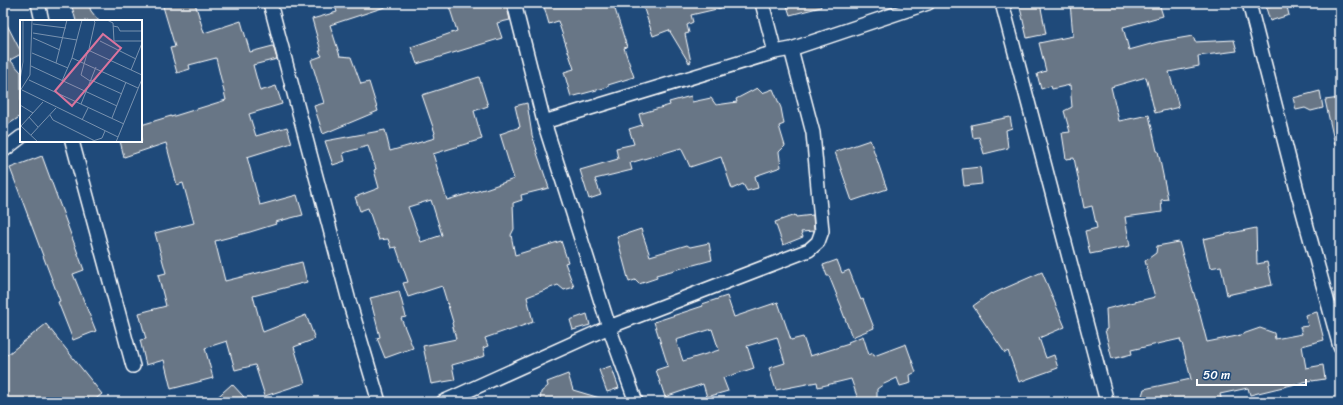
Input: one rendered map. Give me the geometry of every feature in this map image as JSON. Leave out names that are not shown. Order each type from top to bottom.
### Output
[{"type":"street","points":[[38,3],[42,20]]},
{"type":"street","points":[[270,3],[349,301],[379,402]]},
{"type":"street","points":[[514,3],[544,122],[609,327],[636,402]]},
{"type":"street","points":[[762,3],[775,52]]},
{"type":"street","points":[[544,122],[791,48],[928,3]]},
{"type":"street","points":[[1002,3],[1107,402]]},
{"type":"street","points":[[1249,3],[1298,194],[1340,346]]},
{"type":"street","points":[[443,402],[609,327],[809,250],[818,242],[822,232],[813,133],[791,48]]},
{"type":"street","points":[[3,151],[20,138]]},
{"type":"street","points":[[72,142],[133,366]]},
{"type":"building","points":[[71,3],[88,3],[91,11],[98,20],[76,20]]},
{"type":"building","points":[[162,3],[195,3],[204,33],[241,21],[250,52],[273,46],[277,59],[253,65],[260,91],[276,86],[282,104],[249,114],[256,136],[287,127],[292,143],[247,157],[260,205],[297,195],[303,215],[275,222],[276,224],[250,232],[215,241],[225,281],[302,262],[307,282],[253,296],[263,332],[306,315],[315,339],[294,347],[305,383],[265,396],[255,365],[235,370],[227,341],[205,348],[213,378],[171,389],[164,360],[146,365],[140,340],[146,339],[139,313],[166,306],[158,275],[166,273],[155,233],[194,223],[183,183],[177,185],[166,143],[124,157],[120,142],[142,142],[142,125],[226,100],[216,58],[189,65],[190,69],[177,73],[170,48],[175,47]]},
{"type":"building","points":[[334,3],[390,3],[391,5],[330,25],[340,56],[351,57],[361,84],[369,82],[378,111],[323,134],[314,106],[324,103],[311,60],[322,56],[319,51],[321,51],[312,19],[337,12]]},
{"type":"building","points":[[448,3],[506,3],[510,20],[497,23],[502,38],[417,64],[411,47],[457,31]]},
{"type":"building","points":[[543,3],[613,3],[627,47],[624,48],[634,77],[608,85],[608,87],[571,97],[564,72],[574,69],[558,21],[549,24]]},
{"type":"building","points":[[642,3],[720,3],[721,8],[691,15],[693,22],[687,25],[689,33],[685,34],[691,62],[689,63],[669,30],[653,36]]},
{"type":"building","points":[[786,3],[820,3],[821,7],[790,15]]},
{"type":"building","points":[[1019,3],[1040,3],[1046,34],[1027,38]]},
{"type":"building","points":[[1070,3],[1159,3],[1163,16],[1123,27],[1129,50],[1158,42],[1193,36],[1195,42],[1234,40],[1237,51],[1198,56],[1199,66],[1169,72],[1179,107],[1155,113],[1146,77],[1111,87],[1119,121],[1149,115],[1168,199],[1161,200],[1162,212],[1125,217],[1130,246],[1090,254],[1085,231],[1097,228],[1092,206],[1084,208],[1074,158],[1066,159],[1062,133],[1070,132],[1064,111],[1072,107],[1070,85],[1052,89],[1051,86],[1041,89],[1037,74],[1046,71],[1039,43],[1073,36]]},
{"type":"building","points":[[1286,3],[1289,15],[1270,21],[1266,8]]},
{"type":"building","points":[[3,17],[20,50],[20,55],[10,60],[20,71],[20,117],[3,128]]},
{"type":"building","points":[[479,77],[488,106],[474,111],[482,139],[433,154],[447,200],[514,179],[500,134],[520,127],[515,106],[527,103],[532,135],[549,188],[521,195],[522,200],[513,203],[514,229],[511,235],[515,255],[561,241],[568,262],[565,263],[574,287],[564,290],[558,285],[527,297],[533,322],[485,338],[488,346],[483,348],[485,356],[452,365],[455,380],[431,384],[423,346],[456,339],[453,322],[442,286],[408,297],[403,283],[408,282],[396,247],[391,248],[388,239],[379,240],[368,208],[360,211],[355,197],[379,188],[374,170],[376,169],[368,146],[343,153],[345,161],[333,165],[325,141],[385,130],[390,151],[435,138],[435,133],[422,95]],"holes":[[[431,200],[442,235],[421,242],[408,207]]]},
{"type":"building","points":[[757,88],[762,93],[773,89],[781,108],[784,124],[779,126],[785,146],[779,152],[781,167],[755,176],[758,188],[747,191],[743,184],[732,189],[721,157],[690,167],[681,148],[630,163],[632,170],[595,179],[601,195],[589,199],[580,170],[618,159],[616,148],[634,144],[629,129],[642,125],[639,114],[670,105],[669,102],[691,96],[692,102],[711,98],[716,105],[737,102],[736,99]]},
{"type":"building","points":[[1320,91],[1323,108],[1311,111],[1305,108],[1296,110],[1293,98]]},
{"type":"building","points":[[1340,98],[1340,145],[1335,145],[1325,100]]},
{"type":"building","points":[[1010,117],[1012,128],[1006,130],[1008,148],[984,154],[979,137],[973,138],[971,125]]},
{"type":"building","points":[[870,140],[887,189],[852,201],[835,152]]},
{"type":"building","points":[[42,156],[84,270],[73,274],[96,331],[73,340],[58,302],[60,301],[10,168]]},
{"type":"building","points":[[980,167],[982,184],[964,186],[962,169]]},
{"type":"building","points":[[795,215],[796,217],[813,215],[814,231],[801,232],[803,237],[783,245],[775,222]]},
{"type":"building","points":[[1256,228],[1257,264],[1267,262],[1272,285],[1227,295],[1221,266],[1210,268],[1203,239]]},
{"type":"building","points":[[641,229],[650,256],[687,245],[690,247],[709,243],[712,260],[656,275],[657,278],[639,284],[635,280],[629,282],[617,237]]},
{"type":"building","points":[[1179,242],[1207,342],[1237,336],[1260,328],[1274,333],[1275,339],[1302,334],[1300,327],[1308,326],[1305,315],[1317,312],[1324,340],[1302,346],[1306,368],[1323,365],[1325,379],[1312,380],[1250,395],[1248,388],[1220,394],[1222,402],[1140,402],[1144,389],[1191,379],[1182,343],[1180,339],[1131,350],[1132,354],[1112,359],[1105,330],[1107,329],[1106,309],[1155,297],[1145,261],[1156,253],[1157,246]]},
{"type":"building","points":[[837,260],[842,273],[849,270],[861,300],[863,299],[874,328],[852,337],[842,308],[823,265]]},
{"type":"building","points":[[1042,272],[1065,327],[1039,338],[1046,358],[1054,355],[1058,368],[1019,382],[1008,351],[1005,353],[973,306],[991,293],[992,294]]},
{"type":"building","points":[[399,291],[406,317],[401,318],[413,348],[385,358],[377,338],[380,337],[370,298]]},
{"type":"building","points":[[727,296],[734,317],[778,302],[791,340],[803,337],[810,356],[849,344],[848,342],[863,336],[869,355],[873,353],[874,356],[906,344],[916,372],[910,375],[911,383],[900,386],[897,378],[884,384],[877,389],[877,399],[871,402],[859,402],[851,379],[818,387],[817,382],[776,390],[769,368],[785,363],[777,337],[747,346],[754,368],[723,378],[728,391],[707,397],[703,384],[665,397],[656,370],[668,366],[654,322],[703,306],[702,304]],"holes":[[[712,329],[719,350],[683,361],[676,340]]]},
{"type":"building","points":[[587,314],[590,325],[573,330],[570,320]]},
{"type":"building","points":[[46,324],[102,394],[92,402],[3,402],[3,358]]},
{"type":"building","points":[[611,366],[619,388],[607,392],[599,370]]},
{"type":"building","points":[[568,374],[573,390],[603,399],[603,402],[540,402],[541,392],[548,386],[547,382]]},
{"type":"building","points":[[232,384],[244,397],[238,402],[212,402]]}]
